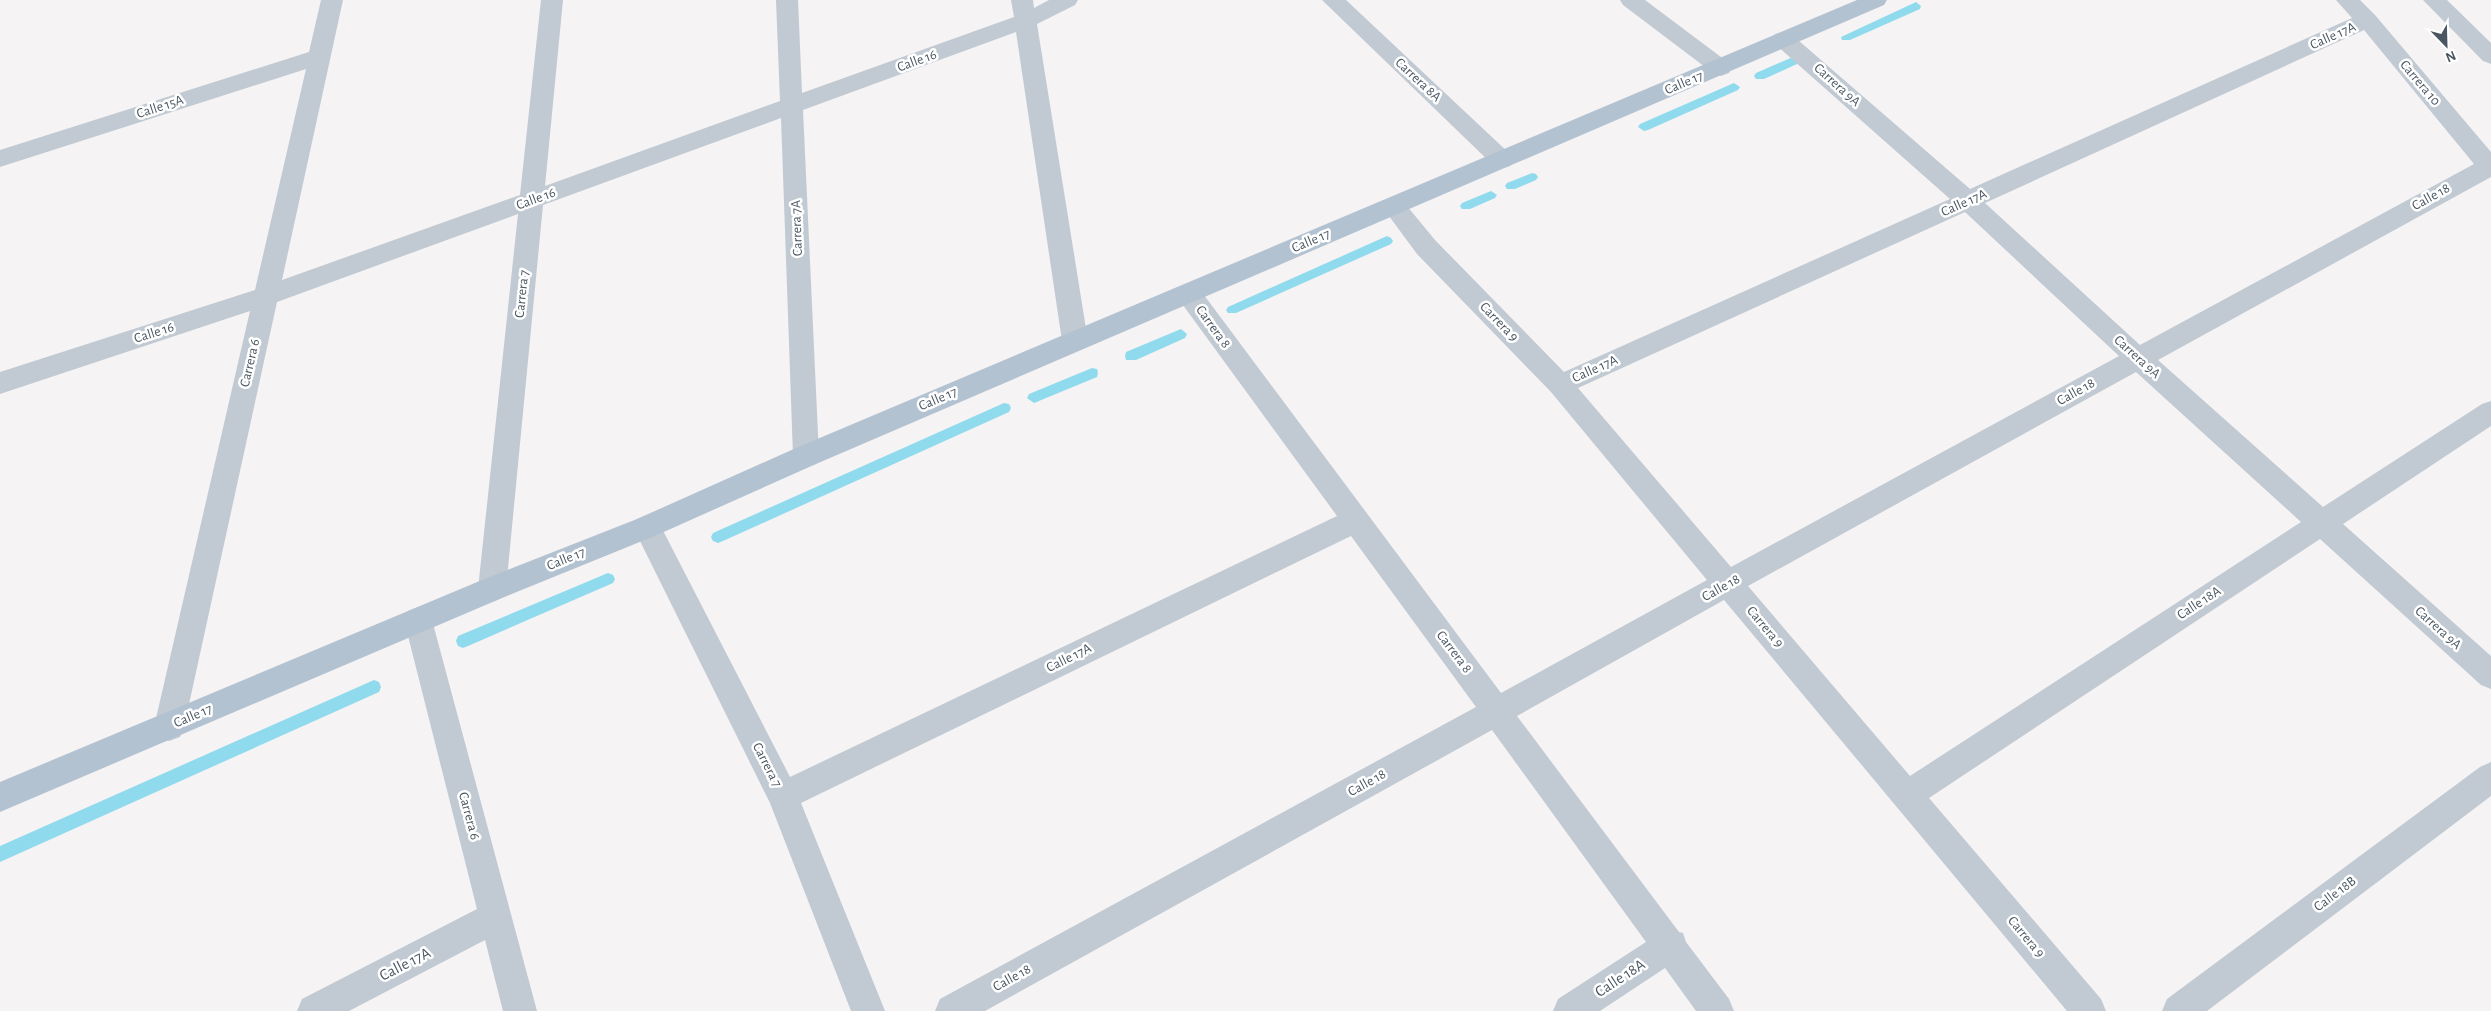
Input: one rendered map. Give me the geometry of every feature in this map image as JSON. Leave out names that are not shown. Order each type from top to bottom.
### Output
[{"type":"main road","name":"Calle 17","points":[[0,797],[492,589],[647,527],[806,456],[1076,341],[1194,300],[1398,213],[1502,160],[1721,68],[1796,50],[1876,0]]},
{"type":"street","name":"Carrera 6","points":[[169,727],[332,0]]},
{"type":"street","name":"Carrera 7","points":[[492,589],[552,0]]},
{"type":"street","name":"Carrera 7A","points":[[788,0],[806,456]]},
{"type":"street","name":"Calle 16","points":[[0,383],[266,296],[531,201],[792,107],[1024,10],[1067,0]]},
{"type":"street","name":"Carrera 8A","points":[[1333,0],[1502,160]]},
{"type":"street","points":[[1631,0],[1721,68]]},
{"type":"street","name":"Carrera 10","points":[[2347,0],[2367,20],[2490,166]]},
{"type":"street","points":[[2434,0],[2491,56]]},
{"type":"street","points":[[1024,10],[1076,341]]},
{"type":"street","name":"Calle 17A","points":[[1560,385],[2367,20]]},
{"type":"street","name":"Carrera 9A","points":[[1796,50],[1968,201],[2138,358],[2491,675]]},
{"type":"street","name":"Calle 15A","points":[[0,159],[320,56]]},
{"type":"street","name":"Calle 18","points":[[952,1011],[1498,711],[1538,686],[1728,584],[2490,166]]},
{"type":"street","name":"Carrera 9","points":[[1398,213],[1426,247],[1560,385],[2089,1011]]},
{"type":"street","name":"Carrera 8","points":[[1194,300],[1671,945],[1717,1011]]},
{"type":"street","name":"Calle 18A","points":[[1907,795],[2491,412]]},
{"type":"street","name":"Calle 17A","points":[[783,796],[1356,520]]},
{"type":"street","name":"Carrera 7","points":[[647,527],[783,796],[868,1011]]},
{"type":"street","name":"Carrera 6","points":[[418,620],[520,1011]]},
{"type":"street","name":"Calle 18B","points":[[2179,1011],[2491,777]]},
{"type":"street","name":"Calle 17A","points":[[314,1011],[496,917]]},
{"type":"street","name":"Calle 18A","points":[[1570,1011],[1671,945]]},
{"type":"waterway","points":[[1846,37],[1916,6]]},
{"type":"waterway","points":[[1760,76],[1793,61]]},
{"type":"waterway","points":[[1644,127],[1734,87]]},
{"type":"waterway","points":[[1511,186],[1532,177]]},
{"type":"waterway","points":[[1466,206],[1491,195]]},
{"type":"waterway","points":[[1232,310],[1387,241]]},
{"type":"waterway","points":[[1131,356],[1181,334]]},
{"type":"waterway","points":[[1034,398],[1092,373]]},
{"type":"waterway","points":[[718,537],[1004,408]]},
{"type":"waterway","points":[[463,641],[608,579]]},
{"type":"waterway","points":[[0,854],[374,687]]}]
